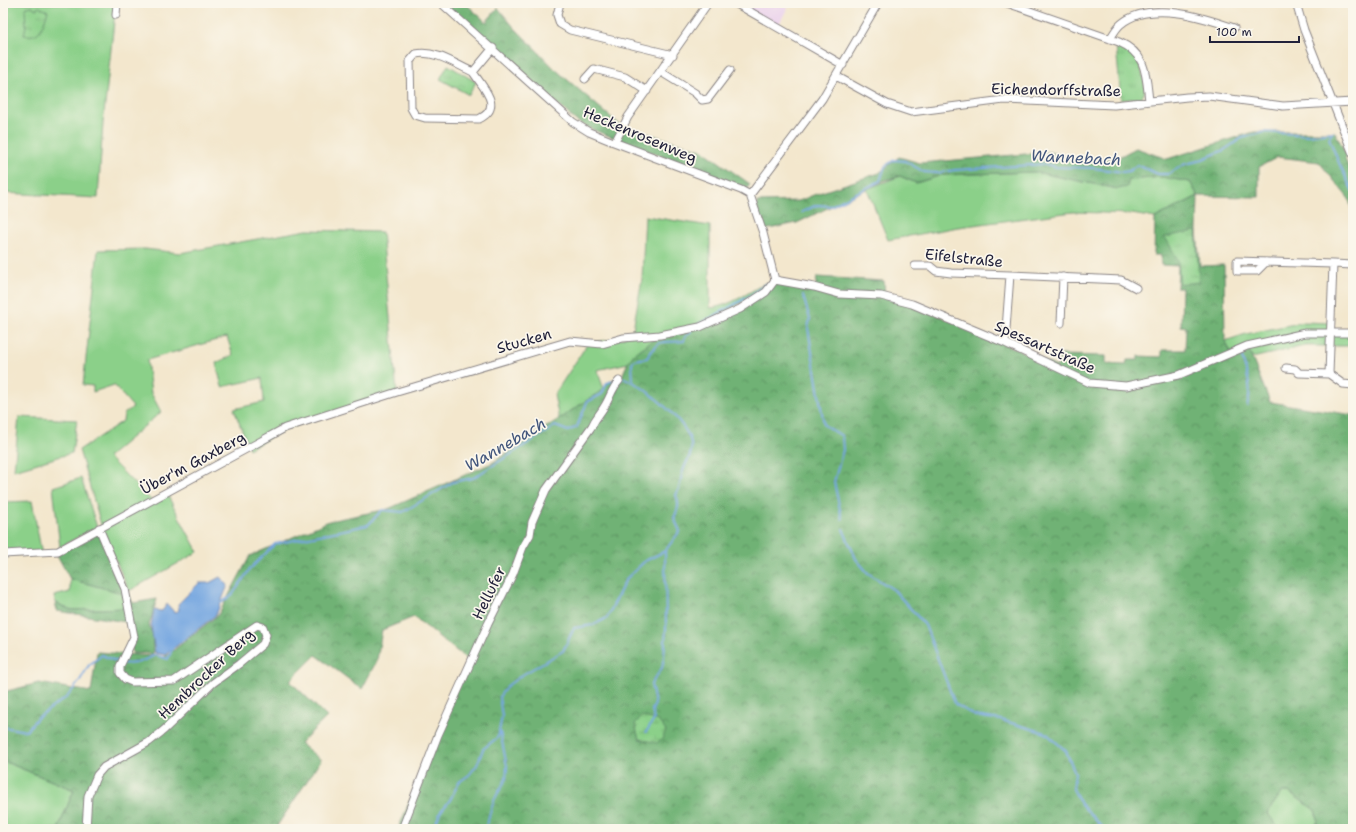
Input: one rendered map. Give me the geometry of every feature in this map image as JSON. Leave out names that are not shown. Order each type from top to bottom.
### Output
[{"type":"street","points":[[116,15],[117,3]]},
{"type":"street","name":"Heckenrosenweg","points":[[441,3],[493,48],[573,122],[589,132],[741,190],[750,195]]},
{"type":"street","points":[[560,3],[558,15],[560,24],[570,30],[672,56]]},
{"type":"street","points":[[615,142],[628,117],[708,3]]},
{"type":"street","points":[[735,3],[843,65]]},
{"type":"street","points":[[775,280],[763,233],[750,195],[753,188],[822,99],[878,3]]},
{"type":"street","points":[[1007,3],[1127,45],[1138,56],[1145,69],[1149,101]]},
{"type":"street","points":[[1296,3],[1304,30],[1353,154]]},
{"type":"street","points":[[1110,39],[1120,24],[1132,16],[1149,12],[1173,11],[1193,14],[1234,28]]},
{"type":"street","points":[[472,72],[493,48]]},
{"type":"street","points":[[423,52],[436,55],[472,72],[491,99],[491,108],[487,116],[479,120],[425,118],[415,115],[411,108],[410,61],[416,54],[423,52]]},
{"type":"street","points":[[585,79],[594,69],[625,77],[647,91]]},
{"type":"street","points":[[660,72],[695,93],[702,100],[708,99],[730,70]]},
{"type":"street","name":"Eichendorffstraße","points":[[836,76],[890,106],[911,112],[1004,100],[1100,105],[1209,96],[1270,106],[1353,102]]},
{"type":"street","points":[[1266,262],[1353,265]]},
{"type":"street","points":[[1329,374],[1334,264]]},
{"type":"street","name":"Eifelstraße","points":[[915,266],[930,266],[936,271],[1010,276],[1121,280],[1136,288]]},
{"type":"street","name":"Eifelstraße","points":[[1005,343],[1010,276]]},
{"type":"street","points":[[1061,322],[1063,277]]},
{"type":"street","name":"Stucken","points":[[397,392],[570,341],[602,344],[623,338],[660,334],[700,327],[740,309],[766,292],[775,280]]},
{"type":"street","name":"Spessartstraße","points":[[775,280],[814,287],[839,294],[881,296],[912,304],[1005,343],[1090,383],[1126,386],[1179,375],[1247,346],[1305,333],[1353,333]]},
{"type":"street","points":[[1286,368],[1295,369],[1299,373],[1329,374],[1343,384],[1353,385]]},
{"type":"street","name":"Hellufer","points":[[402,829],[438,735],[488,624],[513,574],[523,547],[530,535],[532,522],[546,490],[592,426],[597,414],[604,407],[610,393],[619,381]]},
{"type":"street","name":"Über'm Gaxberg","points":[[3,554],[58,551],[285,428],[397,392]]},
{"type":"street","name":"Hembrocker Berg","points":[[86,829],[88,796],[97,775],[104,767],[149,742],[164,730],[213,683],[239,664],[262,644],[266,635],[263,627],[257,624],[174,681],[132,682],[125,679],[120,673],[122,662],[134,637],[125,589],[99,528]]},
{"type":"shaded area","points":[[735,3],[790,3],[777,28]]},
{"type":"green space","points":[[3,3],[116,3],[103,123],[98,198],[3,193],[6,92],[3,91]]},
{"type":"green space","points":[[444,3],[465,3],[486,22],[498,8],[513,26],[555,69],[620,125],[702,150],[750,184],[747,189],[586,127],[575,120]]},
{"type":"green space","points":[[31,6],[36,9],[39,7],[48,11],[43,26],[38,33],[34,35],[24,35],[26,25],[25,8]]},
{"type":"green space","points":[[1116,46],[1133,55],[1139,63],[1145,88],[1144,94],[1141,98],[1121,100]]},
{"type":"green space","points":[[448,65],[476,82],[469,95],[440,79]]},
{"type":"green space","points":[[1254,132],[1335,132],[1347,156],[1345,158],[1353,180],[1353,216],[1349,199],[1319,162],[1278,157],[1259,167],[1259,197],[1198,196],[1190,182],[1162,177],[1129,180],[1127,187],[1118,189],[1035,172],[942,175],[916,183],[900,176],[885,180],[797,223],[764,230],[757,208],[757,202],[799,201],[879,173],[899,157],[920,163],[1050,152],[1092,163],[1104,158],[1113,160],[1136,148],[1167,159]]},
{"type":"green space","points":[[1035,172],[1118,189],[1129,180],[1162,177],[1190,182],[1198,196],[1155,218],[1132,214],[1073,212],[958,227],[888,240],[867,189],[900,176],[916,183],[942,175]]},
{"type":"green space","points":[[1198,196],[1197,230],[1200,266],[1224,265],[1225,341],[1231,353],[1247,346],[1270,402],[1353,415],[1353,829],[1315,829],[1318,820],[1315,810],[1289,792],[1282,792],[1267,813],[1280,829],[398,829],[468,660],[414,617],[382,630],[377,660],[362,689],[316,655],[290,681],[327,717],[300,743],[321,760],[277,826],[281,829],[58,829],[74,790],[3,761],[3,692],[39,683],[91,692],[97,652],[165,657],[218,615],[250,556],[329,521],[388,509],[492,463],[604,389],[607,383],[622,376],[628,362],[635,353],[660,335],[700,327],[740,309],[775,280],[815,289],[817,277],[884,281],[885,297],[912,304],[1057,367],[1061,355],[1106,356],[1106,364],[1126,365],[1127,360],[1138,360],[1138,356],[1162,357],[1162,350],[1185,350],[1186,327],[1181,326],[1182,288],[1177,288],[1178,266],[1161,265],[1161,255],[1154,255],[1155,218]]},
{"type":"green space","points":[[645,216],[710,226],[710,308],[732,302],[765,283],[767,286],[764,290],[700,327],[635,353],[628,363],[597,370],[604,389],[559,419],[554,395],[588,343],[623,338],[633,329],[642,279]]},
{"type":"green space","points":[[307,230],[382,232],[397,393],[286,429],[249,449],[234,409],[264,402],[262,378],[222,387],[216,363],[233,355],[227,337],[147,360],[151,393],[161,412],[108,457],[154,503],[168,496],[198,552],[129,591],[102,528],[79,450],[123,421],[124,414],[133,407],[114,385],[93,392],[93,386],[83,385],[98,250],[145,249],[180,253]]},
{"type":"green space","points":[[1196,231],[1199,282],[1180,284],[1178,260],[1165,237]]},
{"type":"green space","points":[[1304,322],[1331,323],[1331,333],[1353,333],[1353,346],[1305,346],[1252,358],[1247,346],[1231,353],[1225,341],[1246,334]]},
{"type":"green space","points":[[19,417],[77,420],[72,453],[14,470]]},
{"type":"green space","points":[[81,478],[97,527],[60,547],[53,487]]},
{"type":"green space","points":[[32,501],[42,555],[3,554],[3,502]]},
{"type":"green space","points":[[97,531],[133,603],[157,599],[149,625],[153,637],[153,654],[132,653],[132,623],[57,611],[55,602],[70,610],[127,608],[122,593],[70,579],[57,555]]},
{"type":"green space","points":[[70,579],[122,593],[127,608],[70,610],[55,602],[54,596],[70,592]]},
{"type":"green space","points":[[642,716],[658,721],[666,731],[662,739],[657,743],[639,739],[635,724]]},
{"type":"green space","points":[[3,761],[74,790],[58,829],[9,829],[3,823]]},
{"type":"green space","points":[[1282,792],[1289,792],[1315,810],[1318,820],[1315,829],[1280,829],[1267,813]]},
{"type":"water","points":[[220,577],[228,585],[216,615],[165,655],[155,653],[151,626],[154,610],[162,611],[167,604],[175,613],[179,610],[178,604],[199,583],[209,583]]},
{"type":"waterway","name":"Wannebach","points":[[802,212],[817,205],[831,206],[880,181],[885,166],[894,160],[905,161],[924,172],[937,173],[955,170],[1045,164],[1056,167],[1093,168],[1123,172],[1129,171],[1137,165],[1158,174],[1168,174],[1185,164],[1198,161],[1224,150],[1242,138],[1265,132],[1308,135],[1333,132]]},
{"type":"waterway","points":[[1332,133],[1329,138],[1353,192]]},
{"type":"waterway","name":"Wannebach","points":[[699,324],[748,297],[766,284]]},
{"type":"waterway","points":[[803,296],[810,319],[808,328],[824,425],[842,436],[843,450],[834,482],[842,519]]},
{"type":"waterway","name":"Wannebach","points":[[620,379],[624,378],[633,382],[632,364],[634,360],[647,358],[655,346],[659,343],[684,341],[685,337],[691,331]]},
{"type":"waterway","points":[[1240,351],[1250,392],[1247,406]]},
{"type":"waterway","name":"Wannebach","points":[[221,603],[233,594],[250,569],[275,544],[368,525],[382,510],[403,512],[453,482],[473,478],[555,426],[568,431],[577,427],[587,402],[602,394],[607,383],[616,380]]},
{"type":"waterway","points":[[433,829],[441,811],[450,800],[459,782],[469,775],[477,765],[483,749],[498,737],[502,716],[499,697],[507,686],[522,675],[563,651],[574,628],[593,625],[607,618],[626,579],[645,561],[665,551],[680,531],[674,518],[678,506],[676,495],[691,451],[691,442],[686,432],[670,412],[660,402],[633,382]]},
{"type":"waterway","points":[[843,529],[856,559],[868,573],[894,590],[925,625],[955,704],[975,716],[1001,720],[1046,733],[1066,751],[1075,773],[1073,789],[1081,804],[1104,829]]},
{"type":"waterway","points":[[646,732],[654,720],[652,710],[655,704],[651,684],[662,668],[664,657],[666,629],[665,551]]},
{"type":"waterway","name":"Wannebach","points":[[3,727],[26,731],[37,718],[67,697],[79,682],[89,665],[102,655],[128,664],[141,662],[155,655],[168,659],[173,647]]},
{"type":"waterway","points":[[485,829],[494,800],[506,779],[507,766],[500,732]]}]
